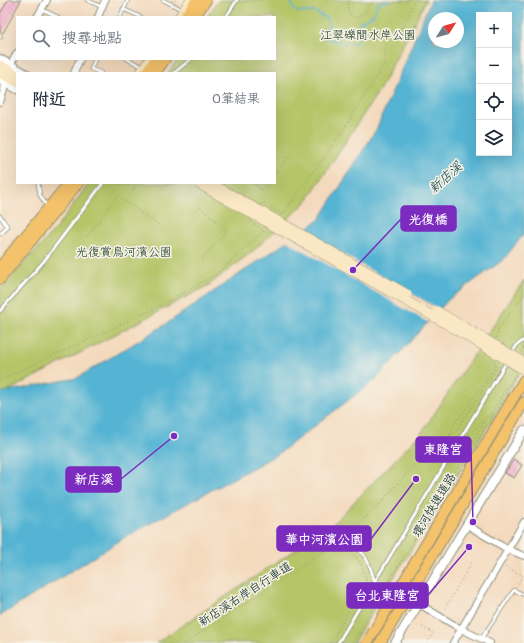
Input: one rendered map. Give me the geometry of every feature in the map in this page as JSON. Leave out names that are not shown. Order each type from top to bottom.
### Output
[{"type":"highway","points":[[183,15],[196,0]]},
{"type":"highway","points":[[194,16],[205,0]]},
{"type":"highway","points":[[144,71],[155,60]]},
{"type":"highway","points":[[155,72],[163,60]]},
{"type":"highway","points":[[0,267],[68,184]]},
{"type":"highway","points":[[0,279],[77,184]]},
{"type":"highway","name":"環河快速道路","points":[[364,640],[506,412],[524,380]]},
{"type":"highway","points":[[506,412],[524,385]]},
{"type":"highway","name":"環河快速道路","points":[[380,643],[524,402]]},
{"type":"main road","points":[[183,15],[190,0]]},
{"type":"main road","points":[[144,71],[150,60]]},
{"type":"main road","points":[[0,65],[16,74]]},
{"type":"main road","points":[[0,73],[16,81]]},
{"type":"main road","points":[[0,260],[62,184]]},
{"type":"main road","points":[[0,275],[74,184]]},
{"type":"main road","points":[[199,184],[521,367]]},
{"type":"main road","points":[[213,184],[521,367]]},
{"type":"street","points":[[38,16],[46,0]]},
{"type":"street","points":[[98,16],[105,0]]},
{"type":"street","points":[[11,64],[16,55]]},
{"type":"street","points":[[0,58],[26,72]]},
{"type":"street","points":[[74,72],[80,60]]},
{"type":"street","points":[[0,102],[3,83],[16,90]]},
{"type":"street","points":[[396,643],[524,430]]},
{"type":"street","points":[[453,643],[524,522]]},
{"type":"street","points":[[467,525],[507,549],[524,556]]},
{"type":"street","points":[[419,604],[461,629],[490,643]]},
{"type":"lane","points":[[87,0],[102,7]]},
{"type":"lane","points":[[120,16],[128,0]]},
{"type":"lane","points":[[163,0],[183,15]]},
{"type":"lane","points":[[227,16],[237,0]]},
{"type":"lane","points":[[42,9],[56,16]]},
{"type":"lane","points":[[123,9],[139,16]]},
{"type":"lane","points":[[95,60],[91,69],[98,72]]},
{"type":"lane","points":[[128,60],[144,71]]},
{"type":"lane","points":[[175,72],[190,60]]},
{"type":"lane","points":[[38,184],[40,195],[46,205]]},
{"type":"lane","points":[[0,312],[44,261],[102,184]]},
{"type":"lane","points":[[0,216],[8,227],[0,234]]},
{"type":"lane","points":[[338,643],[375,584],[502,369],[517,345],[524,340]]},
{"type":"lane","points":[[343,539],[362,551],[368,560],[375,584]]},
{"type":"lane","points":[[481,639],[514,590],[524,595]]},
{"type":"path","points":[[173,0],[183,15]]},
{"type":"path","points":[[349,0],[347,6],[349,14],[356,18],[365,12],[374,0]]},
{"type":"path","points":[[278,218],[288,210],[342,132],[385,62],[387,40],[403,28],[408,18],[410,6],[415,0]]},
{"type":"path","points":[[276,173],[288,157]]},
{"type":"path","points":[[133,190],[136,184]]},
{"type":"path","points":[[253,184],[262,190],[267,184]]},
{"type":"path","points":[[87,237],[118,196],[158,225]]},
{"type":"path","points":[[200,207],[227,230],[202,259]]},
{"type":"path","points":[[0,380],[150,311],[218,273],[269,227]]},
{"type":"path","points":[[496,345],[498,329],[524,295]]},
{"type":"path","points":[[451,435],[449,432],[495,368],[495,360]]},
{"type":"path","name":"新店溪右岸自行車道","points":[[185,643],[343,539],[380,504],[431,445],[451,435],[463,423],[499,365]]},
{"type":"path","points":[[352,643],[478,434],[483,422],[490,415],[521,367]]},
{"type":"path","points":[[423,533],[521,367]]},
{"type":"path","points":[[330,643],[366,581],[362,566],[352,551],[335,545]]},
{"type":"path","points":[[440,617],[474,560]]},
{"type":"path","points":[[498,564],[523,575],[514,590]]},
{"type":"path","points":[[422,627],[433,633],[427,643]]},
{"type":"path","points":[[358,643],[364,640]]},
{"type":"green space","name":"光復賞鳥河濱公園","points":[[219,0],[426,0],[380,89],[306,202],[254,250],[209,285],[0,395],[0,289],[54,231],[88,184],[276,184],[276,72],[169,72],[177,60],[276,60],[276,16],[208,16]]},
{"type":"green space","points":[[524,280],[524,364],[503,402],[353,643],[156,643],[331,526],[422,432]]},
{"type":"water","points":[[431,0],[524,0],[524,234],[503,260],[449,299],[375,380],[278,454],[127,536],[0,616],[0,395],[3,392],[77,378],[163,326],[319,220],[376,130]]},
{"type":"pier","points":[[300,230],[441,310],[429,323],[285,240]]},
{"type":"building","points":[[8,0],[21,0],[3,33],[0,32],[0,14]]},
{"type":"building","points":[[514,459],[522,465],[514,478],[505,473]]},
{"type":"waterway","points":[[292,0],[292,7],[298,12],[315,12],[326,18],[329,25],[326,31],[326,39],[352,44],[357,42],[359,23],[373,15],[378,4],[383,1],[390,2]]},
{"type":"place","name":"光復橋","points":[[353,270]]},
{"type":"place","name":"新店溪","points":[[174,436]]},
{"type":"place","name":"華中河濱公園","points":[[416,479]]},
{"type":"place","name":"東隆宮","points":[[473,522]]},
{"type":"place","name":"台北東隆宮","points":[[469,547]]},
{"type":"park label","name":"江翠礫間水岸公園","points":[[368,35]]}]
